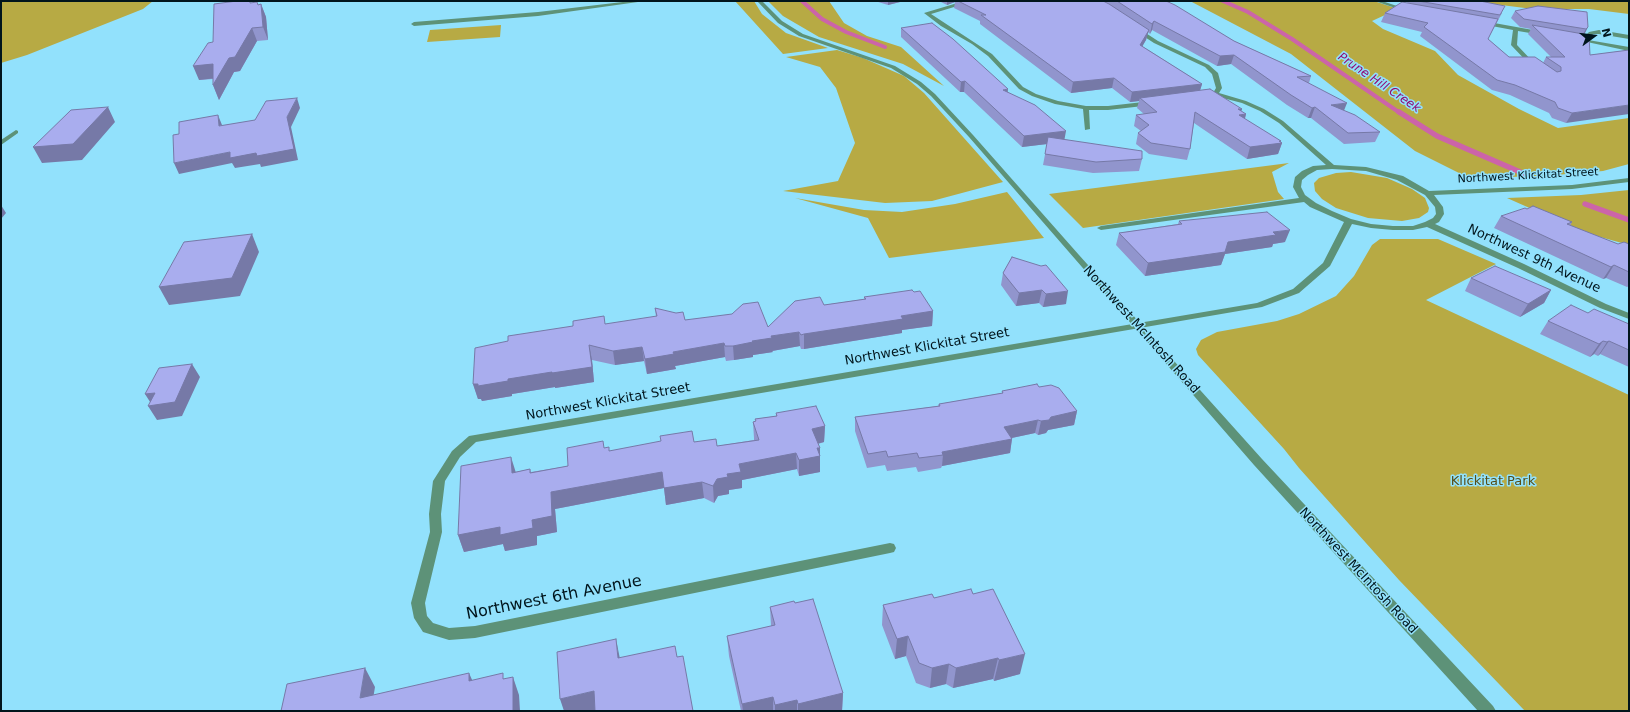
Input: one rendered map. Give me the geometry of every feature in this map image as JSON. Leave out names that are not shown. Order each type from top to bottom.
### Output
[{"type":"street","points":[[414,24],[586,9],[643,1]]},
{"type":"street","name":"Northwest McIntosh Road","points":[[759,1],[780,22],[801,35],[879,61],[906,75],[924,87],[971,136],[1253,457],[1488,711]]},
{"type":"street","points":[[982,1],[962,2],[927,13],[990,55],[1021,88],[1034,95],[1057,103],[1086,108],[1108,108],[1157,102]]},
{"type":"street","points":[[1377,1],[1413,10],[1387,1]]},
{"type":"street","points":[[1479,22],[1548,34]]},
{"type":"street","points":[[1130,25],[1156,42],[1208,66],[1215,73],[1218,81],[1219,88],[1215,94]]},
{"type":"street","points":[[1516,29],[1514,45],[1528,61],[1540,70]]},
{"type":"street","points":[[1584,40],[1591,33],[1599,32],[1629,37]]},
{"type":"street","points":[[1570,38],[1629,49]]},
{"type":"street","points":[[1197,98],[1215,94],[1244,102],[1262,110],[1281,122],[1332,166]]},
{"type":"street","points":[[1086,108],[1087,129]]},
{"type":"street","points":[[1,143],[16,132]]},
{"type":"street","points":[[1332,166],[1366,169],[1383,173],[1415,185],[1428,193],[1436,200],[1440,207],[1440,214],[1436,220],[1413,228],[1393,228],[1371,226],[1349,221],[1329,213],[1302,196],[1297,187],[1298,179],[1305,173],[1316,168],[1332,166]]},
{"type":"street","name":"Northwest Klickitat Street","points":[[1428,193],[1572,187],[1629,180]]},
{"type":"street","points":[[1101,228],[1307,200]]},
{"type":"street","name":"Northwest Klickitat Street","points":[[473,439],[1259,305],[1296,291],[1327,264],[1349,221]]},
{"type":"street","name":"Northwest 9th Avenue","points":[[1428,224],[1521,266],[1603,306],[1629,316]]},
{"type":"street","name":"Northwest 6th Avenue","points":[[473,439],[456,454],[439,481],[435,514],[436,532],[418,602],[421,618],[428,628],[449,634],[476,632],[890,548]]},
{"type":"green space","points":[[1,1],[153,1],[143,9],[27,55],[1,63]]},
{"type":"green space","points":[[735,1],[754,1],[762,14],[786,33],[828,48],[783,54]]},
{"type":"green space","points":[[768,1],[829,1],[844,23],[867,36],[901,47],[944,86],[903,64],[819,37],[783,16]]},
{"type":"green space","points":[[1190,1],[1374,1],[1398,9],[1372,21],[1383,29],[1435,51],[1458,75],[1519,109],[1558,128],[1629,118],[1629,164],[1603,171],[1544,176],[1469,178],[1415,151],[1291,54]]},
{"type":"green space","points":[[1469,1],[1629,1],[1629,14],[1589,9],[1533,9]]},
{"type":"green space","points":[[501,25],[500,37],[427,42],[430,30]]},
{"type":"green space","points":[[837,50],[863,58],[904,76],[924,93],[1003,182],[932,201],[885,203],[783,191],[838,181],[855,143],[836,88],[820,67],[786,57]]},
{"type":"green space","points":[[1289,163],[1272,172],[1278,192],[1284,199],[1083,228],[1049,194]]},
{"type":"green space","points":[[1351,172],[1387,178],[1412,189],[1425,198],[1429,208],[1428,212],[1419,218],[1402,221],[1368,218],[1336,208],[1322,199],[1315,191],[1314,183],[1319,178],[1336,173]]},
{"type":"green space","points":[[1629,190],[1629,245],[1586,233],[1507,198],[1581,195]]},
{"type":"green space","points":[[1007,192],[1044,238],[889,258],[868,218],[795,198],[864,210],[902,212],[955,204]]},
{"type":"green space","name":"Klickitat Park","points":[[1380,239],[1438,239],[1496,264],[1426,300],[1629,395],[1629,711],[1525,711],[1399,580],[1299,468],[1284,449],[1198,355],[1196,349],[1201,340],[1217,332],[1277,321],[1299,314],[1336,296],[1354,276],[1372,245]]},
{"type":"building","points":[[250,1],[250,3],[257,2],[258,5],[261,4],[263,27],[252,28],[235,57],[229,58],[213,85],[213,64],[193,66],[208,43],[213,42],[214,4]]},
{"type":"building","points":[[958,1],[1103,1],[1149,30],[1140,45],[1202,84],[1132,92],[1114,78],[1073,82],[981,15],[986,15]]},
{"type":"building","points":[[1117,1],[1166,1],[1175,5],[1234,41],[1311,76],[1297,77],[1347,103],[1331,105],[1355,115],[1380,132],[1348,133],[1315,107],[1312,108],[1291,95],[1234,55],[1220,56],[1154,21],[1152,24]]},
{"type":"building","points":[[1418,1],[1480,1],[1505,6],[1500,15]]},
{"type":"building","points":[[1402,2],[1498,19],[1488,39],[1509,57],[1535,57],[1557,72],[1561,71],[1561,67],[1546,57],[1565,57],[1532,25],[1589,35],[1590,55],[1629,50],[1629,105],[1572,113],[1558,108],[1555,102],[1515,85],[1497,80],[1424,27],[1428,23],[1385,13]]},
{"type":"building","points":[[1538,6],[1587,12],[1588,27],[1586,29],[1524,19],[1515,11]]},
{"type":"building","points":[[932,23],[953,39],[1008,89],[1003,90],[1035,105],[1066,131],[1024,136],[965,81],[961,82],[901,28]]},
{"type":"building","points":[[1210,89],[1242,109],[1238,109],[1246,114],[1239,115],[1282,143],[1250,147],[1195,112],[1190,149],[1151,143],[1138,133],[1149,125],[1136,115],[1157,112],[1140,98]]},
{"type":"building","points":[[297,98],[287,117],[294,149],[257,156],[256,153],[230,158],[230,152],[174,163],[173,135],[179,134],[179,122],[218,115],[219,126],[255,120],[266,101]]},
{"type":"building","points":[[108,107],[73,144],[33,147],[71,110]]},
{"type":"building","points":[[1048,137],[1142,151],[1142,159],[1096,162],[1045,154]]},
{"type":"building","points":[[1533,206],[1572,222],[1567,224],[1618,244],[1624,242],[1629,244],[1629,272],[1614,265],[1611,267],[1501,216]]},
{"type":"building","points":[[1267,212],[1290,230],[1273,232],[1276,235],[1228,242],[1225,252],[1148,263],[1119,233],[1182,224],[1179,221]]},
{"type":"building","points":[[252,234],[232,278],[159,287],[184,242]]},
{"type":"building","points":[[1012,257],[1041,266],[1046,265],[1068,291],[1046,294],[1042,290],[1019,293],[1003,273]]},
{"type":"building","points":[[1495,266],[1551,290],[1528,304],[1471,278]]},
{"type":"building","points":[[912,290],[914,292],[920,291],[933,311],[901,316],[903,319],[801,335],[799,332],[771,336],[772,338],[733,346],[725,346],[724,343],[673,352],[674,354],[645,359],[642,347],[613,351],[589,345],[592,367],[508,379],[508,381],[478,386],[478,384],[473,384],[475,348],[508,341],[508,336],[573,326],[573,321],[604,316],[605,324],[657,316],[655,308],[676,313],[683,312],[685,320],[732,314],[743,304],[758,302],[768,327],[795,301],[820,297],[824,305]]},
{"type":"building","points":[[1571,305],[1588,313],[1594,309],[1629,324],[1629,350],[1609,341],[1603,341],[1599,344],[1548,321]]},
{"type":"building","points":[[192,364],[175,402],[148,406],[155,393],[145,394],[159,368]]},
{"type":"building","points":[[1037,384],[1039,387],[1051,385],[1059,388],[1077,411],[1051,417],[1049,420],[1038,420],[1004,427],[1012,439],[942,452],[943,455],[919,458],[917,453],[888,457],[886,451],[868,454],[855,417],[940,406],[939,404],[1003,393],[1002,391]]},
{"type":"building","points":[[816,406],[825,426],[812,429],[820,448],[817,448],[820,456],[799,460],[796,453],[739,464],[741,472],[727,474],[728,477],[717,479],[713,486],[702,482],[664,488],[662,472],[551,492],[552,516],[532,520],[533,528],[500,535],[500,527],[458,535],[461,466],[511,457],[512,473],[530,469],[530,473],[568,466],[567,448],[603,441],[604,448],[609,447],[609,451],[661,441],[660,436],[692,431],[694,442],[716,439],[717,446],[759,440],[753,422],[756,421],[755,419],[777,416],[776,413]]},
{"type":"building","points":[[971,589],[973,594],[993,589],[1025,654],[999,660],[998,658],[956,668],[949,664],[932,668],[919,663],[908,636],[897,639],[883,605],[932,594],[934,598]]},
{"type":"building","points":[[813,599],[843,693],[798,704],[797,700],[775,705],[773,697],[742,704],[727,636],[775,625],[770,607],[794,601],[795,603]]},
{"type":"building","points":[[616,639],[618,658],[675,646],[677,657],[683,656],[693,711],[595,711],[594,691],[560,699],[557,652]]},
{"type":"building","points":[[365,668],[360,698],[469,673],[469,681],[503,673],[503,679],[513,677],[513,711],[281,711],[287,684]]},
{"type":"waterway","points":[[802,1],[822,19],[846,32],[885,47]]},
{"type":"waterway","name":"Prune Hill Creek","points":[[1223,1],[1248,12],[1292,39],[1400,113]]},
{"type":"waterway","name":"Prune Hill Creek","points":[[1399,112],[1437,136],[1527,175]]},
{"type":"waterway","name":"Prune Hill Creek","points":[[1585,204],[1629,220]]}]
